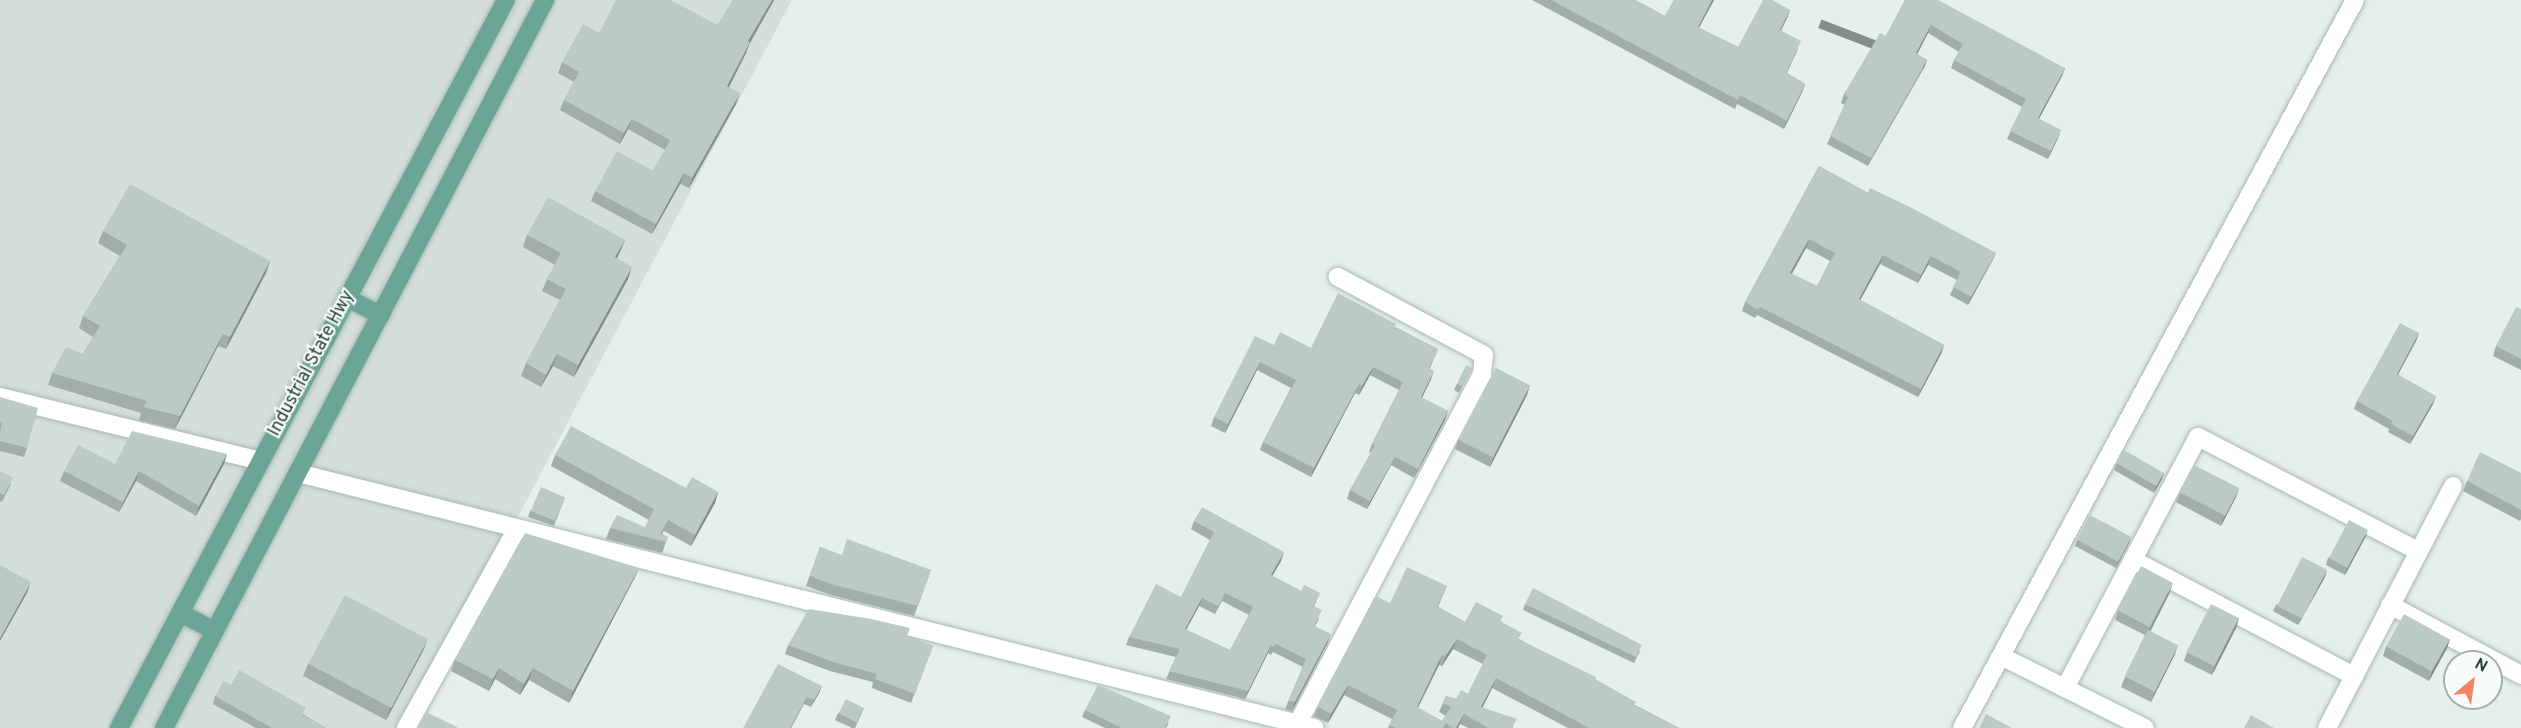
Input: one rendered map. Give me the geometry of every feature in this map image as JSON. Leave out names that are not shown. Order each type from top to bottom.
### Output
[{"type":"main road","name":"Industrial State Hwy","points":[[119,728],[506,0]]},
{"type":"main road","name":"Industrial State Hwy","points":[[164,728],[545,0]]},
{"type":"main road","points":[[347,298],[381,315]]},
{"type":"main road","points":[[180,613],[215,631]]},
{"type":"street","points":[[1962,728],[2355,0]]},
{"type":"street","points":[[298,473],[516,530],[1307,726],[1482,374],[1484,355],[1338,277]]},
{"type":"street","points":[[0,397],[260,461]]},
{"type":"street","points":[[2065,688],[2198,437],[2418,551]]},
{"type":"street","points":[[2327,728],[2453,486]]},
{"type":"street","points":[[406,728],[516,530]]},
{"type":"street","points":[[2133,560],[2354,676]]},
{"type":"street","points":[[2390,606],[2521,675]]},
{"type":"street","points":[[2001,656],[2145,728]]},
{"type":"shaded area","points":[[0,0],[792,0],[403,728],[0,728]]},
{"type":"building","points":[[616,0],[670,0],[718,25],[733,0],[772,0],[748,41],[750,42],[727,86],[740,93],[692,178],[684,173],[656,224],[595,191],[617,151],[653,171],[670,140],[632,119],[624,133],[564,100],[579,72],[562,62],[583,24],[599,33]]},
{"type":"building","points":[[1551,0],[1635,0],[1665,16],[1674,0],[1712,0],[1698,27],[1738,47],[1763,0],[1772,0],[1790,10],[1780,30],[1801,41],[1786,73],[1805,84],[1787,121],[1740,95],[1738,100]]},
{"type":"building","points":[[1905,0],[1938,0],[2065,68],[2038,118],[2061,130],[2051,151],[2010,131],[2026,99],[1954,60],[1963,44],[1931,25],[1916,53],[1927,60],[1871,158],[1830,136],[1848,97],[1844,94],[1880,33],[1886,36]]},
{"type":"building","points":[[1819,166],[1868,193],[1870,188],[1910,207],[1996,253],[1971,297],[1953,287],[1961,272],[1931,256],[1921,275],[1883,255],[1859,299],[1944,345],[1921,389],[1760,307],[1758,310],[1745,302]],"holes":[[[1809,239],[1835,253],[1817,286],[1790,273]]]},
{"type":"building","points":[[130,184],[270,261],[230,337],[223,334],[180,416],[143,407],[147,401],[52,373],[66,347],[83,354],[100,326],[83,316],[127,245],[103,231]]},
{"type":"building","points":[[548,197],[625,240],[615,257],[632,267],[578,365],[557,354],[546,375],[526,363],[566,289],[547,279],[561,253],[527,235]]},
{"type":"building","points":[[1338,293],[1396,324],[1394,327],[1438,349],[1429,368],[1434,371],[1421,397],[1448,411],[1418,469],[1395,457],[1370,501],[1350,490],[1375,445],[1372,444],[1403,382],[1373,367],[1362,386],[1359,384],[1314,468],[1263,442],[1296,380],[1260,362],[1228,424],[1214,417],[1255,336],[1274,345],[1280,332],[1311,348]]},
{"type":"building","points":[[2516,307],[2521,309],[2521,359],[2496,346]]},
{"type":"building","points":[[2400,323],[2419,333],[2397,374],[2436,396],[2413,436],[2391,424],[2393,421],[2357,401]]},
{"type":"building","points":[[1466,365],[1472,368],[1462,386],[1457,384]]},
{"type":"building","points":[[1496,368],[1530,385],[1493,457],[1459,440]]},
{"type":"building","points":[[0,397],[38,408],[27,448],[0,441],[2,423],[0,423]]},
{"type":"building","points":[[571,426],[686,488],[692,477],[718,492],[695,535],[668,520],[660,534],[668,537],[666,542],[610,528],[617,515],[645,527],[654,509],[555,455]]},
{"type":"building","points":[[132,431],[227,454],[199,506],[139,471],[123,502],[64,471],[78,445],[115,464]]},
{"type":"building","points":[[2124,450],[2164,473],[2156,486],[2116,463]]},
{"type":"building","points":[[2480,452],[2521,473],[2521,510],[2467,481]]},
{"type":"building","points":[[2194,465],[2239,488],[2225,516],[2180,493]]},
{"type":"building","points":[[0,471],[13,478],[4,495],[0,493]]},
{"type":"building","points":[[541,487],[565,497],[555,521],[531,511]]},
{"type":"building","points":[[1202,507],[1284,552],[1271,575],[1301,591],[1304,585],[1320,593],[1313,606],[1322,610],[1314,626],[1331,634],[1295,702],[1288,701],[1306,659],[1276,644],[1274,647],[1271,645],[1248,691],[1169,671],[1180,649],[1129,637],[1156,584],[1181,597],[1214,532],[1194,521]],"holes":[[[1225,593],[1253,607],[1230,650],[1185,629],[1202,598],[1218,606]]]},
{"type":"building","points":[[2090,515],[2131,537],[2118,562],[2077,540]]},
{"type":"building","points":[[2349,520],[2368,530],[2347,568],[2329,558]]},
{"type":"building","points":[[525,533],[639,568],[573,691],[533,668],[524,684],[499,668],[493,679],[455,660]]},
{"type":"building","points":[[847,539],[931,570],[918,606],[834,585],[810,576],[820,547],[842,555]]},
{"type":"building","points":[[2302,557],[2327,570],[2302,619],[2277,606]]},
{"type":"building","points":[[0,565],[31,582],[0,638]]},
{"type":"building","points":[[2141,566],[2173,583],[2149,627],[2118,610]]},
{"type":"building","points":[[1407,567],[1447,586],[1437,607],[1465,622],[1476,602],[1503,616],[1500,621],[1522,633],[1518,639],[1596,677],[1595,679],[1636,702],[1634,705],[1679,728],[1589,728],[1496,678],[1481,707],[1517,719],[1512,728],[1488,728],[1464,714],[1456,728],[1446,723],[1443,728],[1396,728],[1389,725],[1397,710],[1348,685],[1331,714],[1318,707],[1376,596],[1390,603]],"holes":[[[1457,639],[1487,655],[1468,694],[1461,690],[1456,699],[1446,696],[1443,703],[1451,707],[1442,721],[1417,707],[1442,655],[1445,657]]]},
{"type":"building","points":[[1533,588],[1642,645],[1636,657],[1525,604]]},
{"type":"building","points":[[345,595],[428,639],[391,708],[308,664]]},
{"type":"building","points":[[2211,604],[2239,618],[2214,666],[2186,652]]},
{"type":"building","points":[[809,609],[910,628],[907,636],[933,646],[915,694],[875,679],[877,674],[833,662],[788,645]]},
{"type":"building","points":[[2404,614],[2449,639],[2432,672],[2386,646]]},
{"type":"building","points":[[2148,630],[2178,645],[2155,692],[2124,676]]},
{"type":"building","points":[[778,664],[822,686],[814,700],[807,697],[790,728],[743,728]]},
{"type":"building","points":[[239,670],[306,708],[302,715],[326,728],[272,728],[215,696],[224,681],[231,685]]},
{"type":"building","points":[[1098,685],[1171,716],[1165,728],[1122,728],[1085,710]]},
{"type":"building","points":[[846,699],[864,708],[857,722],[839,713]]},
{"type":"building","points":[[426,712],[457,727],[457,728],[418,728]]},
{"type":"building","points":[[1986,714],[2012,728],[1979,728]]},
{"type":"building","points":[[2251,715],[2274,728],[2244,728]]}]
